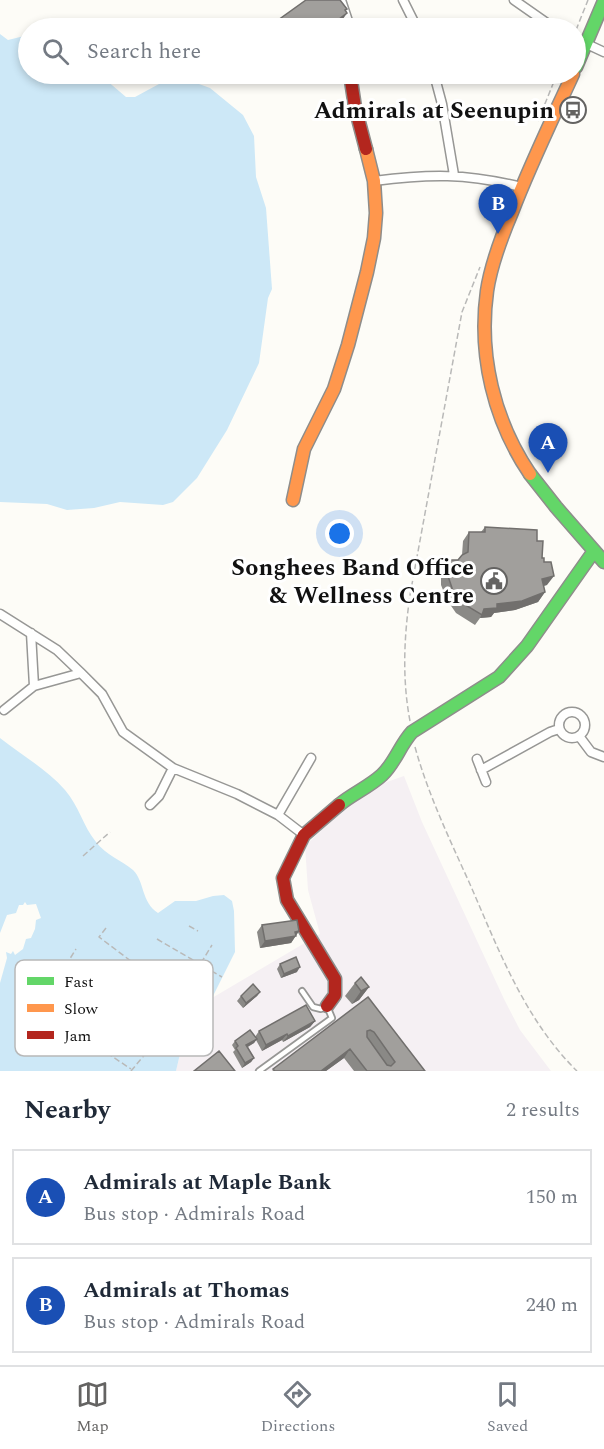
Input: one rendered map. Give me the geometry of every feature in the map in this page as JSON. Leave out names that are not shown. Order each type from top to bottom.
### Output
[{"type":"street","points":[[341,0],[347,18]]},
{"type":"street","points":[[403,0],[412,18]]},
{"type":"street","points":[[514,0],[540,18]]},
{"type":"street","points":[[586,32],[604,1]]},
{"type":"street","points":[[586,43],[604,52]]},
{"type":"street","points":[[293,500],[304,449],[334,389],[348,345],[367,272],[376,213],[374,181],[352,84]]},
{"type":"street","points":[[437,84],[454,175]]},
{"type":"street","points":[[568,84],[521,187],[498,244],[488,289],[484,329],[488,371],[498,410],[514,447],[527,468],[604,561]]},
{"type":"street","points":[[374,181],[422,175],[454,175],[521,187]]},
{"type":"street","points":[[327,1006],[335,995],[335,979],[287,900],[283,878],[304,835],[346,799],[381,776],[392,763],[401,744],[412,732],[499,677],[526,646],[594,551]]},
{"type":"street","points":[[0,614],[57,650],[102,694],[123,732],[172,768],[224,788],[278,815],[304,835]]},
{"type":"street","points":[[31,633],[34,686]]},
{"type":"street","points":[[4,710],[34,686],[81,673]]},
{"type":"street","points":[[570,712],[578,713],[586,724],[585,730],[574,738],[566,737],[560,729],[562,716],[570,712]]},
{"type":"street","points":[[481,770],[550,732],[560,729]]},
{"type":"street","points":[[579,736],[591,752],[604,757]]},
{"type":"street","points":[[278,815],[311,758]]},
{"type":"street","points":[[477,759],[486,782]]},
{"type":"street","points":[[150,806],[159,796],[172,768]]},
{"type":"lane","points":[[260,1071],[332,1018],[327,1006],[321,1009],[312,1007],[302,991]]},
{"type":"path","points":[[581,18],[588,0]]},
{"type":"path","points":[[537,125],[553,84]]},
{"type":"path","points":[[411,728],[404,663],[405,626],[462,312],[482,263]]},
{"type":"path","points":[[415,746],[424,778],[441,818],[526,1005],[555,1048],[577,1071]]},
{"type":"path","points":[[83,856],[110,832]]},
{"type":"path","points":[[189,926],[198,931]]},
{"type":"path","points":[[106,928],[99,937],[130,960]]},
{"type":"path","points":[[157,939],[194,960]]},
{"type":"path","points":[[203,960],[212,945]]},
{"type":"path","points":[[70,960],[76,950]]},
{"type":"path","points":[[213,971],[222,977]]},
{"type":"path","points":[[110,1056],[131,1070],[143,1056]]},
{"type":"shaded area","points":[[404,776],[422,822],[504,999],[520,1030],[551,1071],[176,1071],[180,1056],[213,1056],[213,997],[320,934],[308,890],[305,846],[356,797],[378,785]]},
{"type":"water","points":[[0,34],[8,40],[18,38],[18,84],[111,84],[126,97],[135,97],[159,84],[199,84],[210,88],[243,115],[254,136],[256,177],[266,208],[272,289],[268,298],[259,363],[227,430],[197,478],[173,502],[163,505],[120,502],[94,508],[67,510],[47,504],[0,502]]},
{"type":"water","points":[[0,738],[58,782],[74,803],[96,842],[137,875],[146,898],[158,913],[175,901],[196,901],[224,895],[232,901],[235,952],[213,996],[213,960],[15,960],[15,1056],[180,1056],[176,1071],[0,1071],[0,983],[7,958],[6,952],[11,954],[13,951],[15,955],[23,949],[26,939],[31,938],[36,920],[41,918],[36,904],[27,905],[25,902],[19,905],[16,913],[7,915],[0,933]]},
{"type":"building","points":[[306,0],[340,0],[347,9],[345,10],[347,13],[340,18],[281,18]]},
{"type":"building","name":"Songhees Band Office & Wellness Centre","points":[[485,527],[537,530],[537,541],[543,541],[542,558],[544,562],[551,562],[554,576],[542,579],[545,592],[522,601],[497,604],[497,608],[484,609],[482,615],[462,603],[453,591],[448,576],[447,560],[458,560],[468,552],[469,532],[485,532]]},
{"type":"building","points":[[297,920],[299,931],[295,932],[296,936],[265,941],[262,925]]},
{"type":"building","points":[[296,957],[300,967],[284,974],[280,964]]},
{"type":"building","points":[[361,977],[369,987],[361,991],[355,983]]},
{"type":"building","points":[[253,984],[260,992],[246,1003],[241,996]]},
{"type":"building","points":[[368,997],[425,1071],[367,1071],[350,1049],[321,1071],[275,1071],[273,1069]],"holes":[[[367,1031],[374,1032],[395,1062],[391,1066],[387,1065],[367,1037]]]},
{"type":"building","points":[[306,1005],[315,1021],[266,1045],[259,1031]]},
{"type":"building","points":[[250,1030],[257,1039],[246,1045],[254,1058],[245,1063],[236,1048],[238,1046],[235,1041]]},
{"type":"building","points":[[219,1051],[235,1071],[194,1071]]},
{"type":"traffic: fast","points":[[586,43],[604,1]]},
{"type":"traffic: fast","points":[[530,474],[604,562]]},
{"type":"traffic: fast","points":[[339,805],[382,775],[412,732],[499,677],[527,646],[594,551]]},
{"type":"traffic: slow","points":[[530,474],[507,432],[492,387],[485,339],[487,291],[504,232],[568,84]]},
{"type":"traffic: slow","points":[[293,500],[304,449],[334,389],[367,272],[376,213],[374,181],[366,149]]},
{"type":"traffic: jam","points":[[352,84],[366,149]]},
{"type":"traffic: jam","points":[[327,1006],[335,995],[335,979],[287,900],[283,878],[304,835],[339,805]]},
{"type":"place","name":"Admirals at Seenupin","points":[[573,110]]},
{"type":"place","name":"Admirals at Thomas","points":[[498,234]]},
{"type":"place","name":"Admirals at Maple Bank","points":[[548,473]]},
{"type":"place","name":"Songhees Band Office & Wellness Centre","points":[[494,581]]}]
